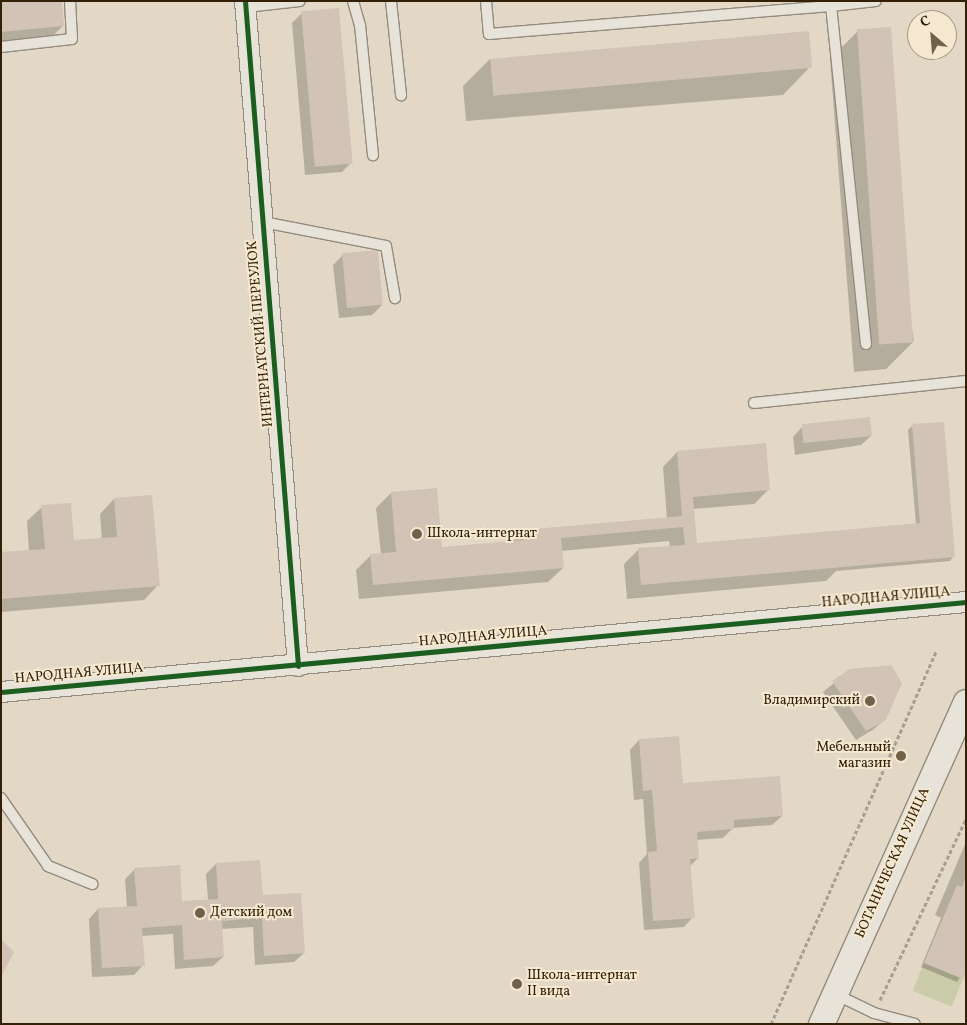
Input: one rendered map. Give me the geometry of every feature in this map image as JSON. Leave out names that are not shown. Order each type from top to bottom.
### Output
[{"type":"street","name":"ИНТЕРНАТСКИЙ ПЕРЕУЛОК","points":[[245,4],[298,666]]},
{"type":"street","name":"НАРОДНАЯ УЛИЦА","points":[[1,692],[298,666],[966,602]]},
{"type":"street","name":"БОТАНИЧЕСКАЯ УЛИЦА","points":[[821,1024],[966,702]]},
{"type":"lane","points":[[1,47],[72,40],[70,1]]},
{"type":"lane","points":[[245,4],[300,1]]},
{"type":"lane","points":[[353,1],[360,25],[373,155]]},
{"type":"lane","points":[[391,1],[401,95]]},
{"type":"lane","points":[[486,1],[490,34],[876,1]]},
{"type":"lane","points":[[831,6],[866,344]]},
{"type":"lane","points":[[263,222],[386,246],[394,298]]},
{"type":"lane","points":[[754,403],[966,380]]},
{"type":"lane","points":[[1,798],[48,866],[92,884]]},
{"type":"lane","points":[[834,994],[874,1013],[915,1024]]},
{"type":"path","points":[[771,1024],[937,650]]},
{"type":"path","points":[[874,1013],[966,819]]},
{"type":"green space","points":[[924,963],[963,979],[952,1007],[913,991]]},
{"type":"building","points":[[1,1],[62,1],[64,26],[1,32]]},
{"type":"building","points":[[339,8],[353,163],[315,167],[301,11]]},
{"type":"building","points":[[891,27],[913,342],[879,345],[857,29]]},
{"type":"building","points":[[809,31],[812,68],[493,96],[490,59]]},
{"type":"building","points":[[378,250],[383,305],[347,308],[342,253]]},
{"type":"building","points":[[870,417],[872,436],[803,443],[801,424]]},
{"type":"building","points":[[944,422],[955,557],[641,585],[638,548],[685,545],[683,527],[561,538],[564,568],[373,585],[370,554],[396,552],[391,492],[437,488],[442,547],[524,540],[523,530],[682,516],[677,451],[766,443],[770,490],[693,497],[697,543],[920,523],[912,424]]},
{"type":"building","points":[[152,495],[160,586],[1,599],[1,552],[45,549],[41,505],[71,503],[74,540],[117,537],[114,498]]},
{"type":"building","name":"Владимирский","points":[[891,665],[902,683],[886,720],[866,731],[832,681],[850,669]]},
{"type":"building","points":[[679,736],[683,783],[780,776],[783,816],[734,820],[734,829],[697,832],[699,858],[690,859],[695,918],[653,921],[648,852],[657,851],[652,790],[643,791],[639,739]]},
{"type":"building","name":"Детский дом","points":[[260,860],[263,895],[301,893],[305,953],[264,956],[262,918],[222,921],[224,957],[184,960],[182,925],[142,928],[145,966],[102,968],[98,908],[137,906],[134,868],[180,865],[182,901],[218,899],[216,863]]},
{"type":"building","points":[[966,877],[966,971],[963,979],[924,963],[957,885],[962,887]]},
{"type":"building","points":[[1,939],[14,952],[1,977]]},
{"type":"cycle path","points":[[245,1],[298,666]]},
{"type":"cycle path","points":[[1,692],[966,602]]},
{"type":"place","name":"Школа-интернат","points":[[417,534]]},
{"type":"place","name":"Владимирский","points":[[870,701]]},
{"type":"place","name":"Мебельный магазин","points":[[901,756]]},
{"type":"place","name":"Детский дом","points":[[200,913]]},
{"type":"place","name":"Школа-интернат II вида","points":[[517,984]]}]
